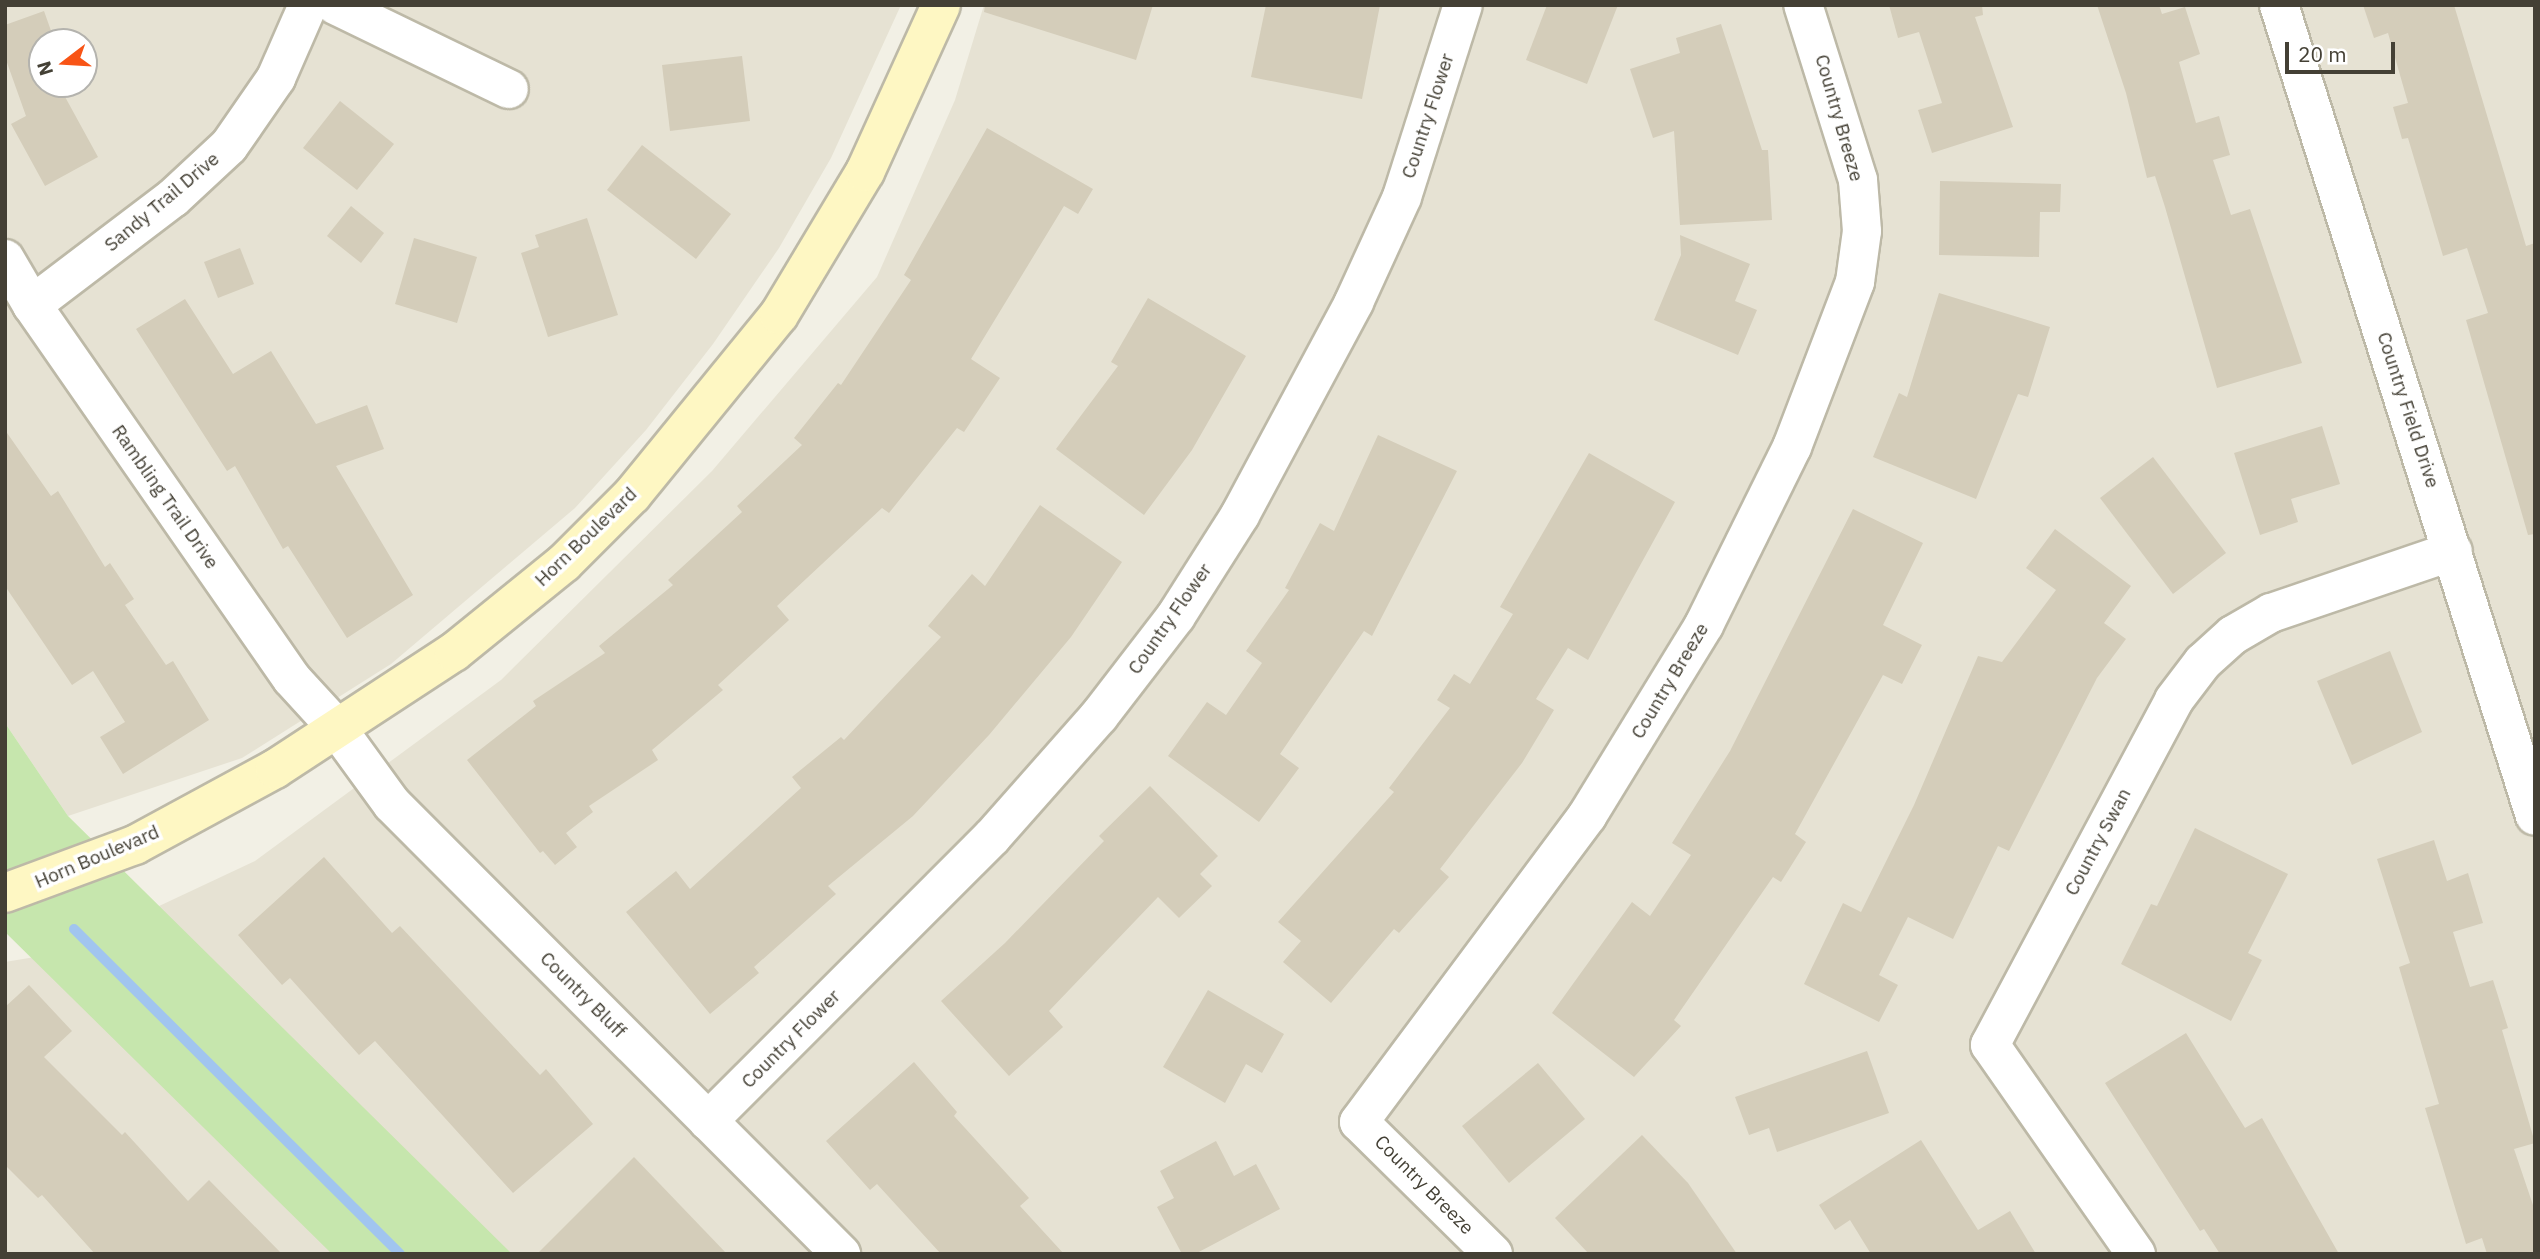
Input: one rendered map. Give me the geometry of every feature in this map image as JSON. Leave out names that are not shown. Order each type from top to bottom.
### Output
[{"type":"street","name":"Sandy Trail Drive","points":[[32,305],[173,198],[229,146],[276,78],[308,5]]},
{"type":"street","points":[[335,5],[509,89]]},
{"type":"street","name":"Horn Boulevard","points":[[5,893],[135,845],[275,769],[454,652],[564,564],[632,495],[779,314],[865,172],[940,5]]},
{"type":"street","name":"Country Flower","points":[[708,1121],[992,837],[1099,716],[1176,616],[1240,515],[1354,302],[1402,197],[1463,5]]},
{"type":"street","name":"Country Breeze","points":[[1493,1254],[1359,1122],[1587,816],[1704,625],[1792,447],[1855,282],[1862,231],[1858,180],[1803,5]]},
{"type":"street","name":"Country Field Drive","points":[[2279,5],[2535,816]]},
{"type":"street","name":"Rambling Trail Drive","points":[[5,259],[32,305],[292,679],[336,727]]},
{"type":"street","name":"Country Swan","points":[[2136,1254],[1990,1045],[2174,700],[2203,662],[2233,635],[2271,613],[2453,551]]},
{"type":"street","name":"Country Bluff","points":[[336,727],[392,804],[841,1254]]},
{"type":"shaded area","points":[[5,5],[901,5],[831,158],[779,248],[713,344],[646,430],[575,508],[391,664],[242,758],[68,816],[5,723]]},
{"type":"shaded area","points":[[984,5],[2535,5],[2535,1254],[5,1254],[5,962],[59,953],[255,861],[501,680],[712,471],[877,277],[955,100]]},
{"type":"green space","points":[[5,723],[68,816],[512,1254],[332,1254],[5,932]]},
{"type":"building","points":[[985,5],[1153,5],[1136,60],[984,12]]},
{"type":"building","points":[[1266,5],[1380,5],[1362,99],[1251,77]]},
{"type":"building","points":[[1547,5],[1618,5],[1587,84],[1526,60]]},
{"type":"building","points":[[1889,5],[1982,5],[1983,15],[1975,17],[2013,127],[1932,153],[1918,110],[1942,103],[1919,32],[1898,38]]},
{"type":"building","points":[[2097,5],[2159,5],[2162,14],[2185,7],[2200,54],[2179,62],[2196,123],[2219,116],[2230,155],[2213,160],[2231,215],[2250,209],[2302,363],[2217,388],[2165,207],[2155,176],[2147,178],[2126,93]]},
{"type":"building","points":[[2363,5],[2454,5],[2526,246],[2535,243],[2535,534],[2528,535],[2466,320],[2488,313],[2467,248],[2443,256],[2408,138],[2402,139],[2393,107],[2408,103],[2388,33],[2374,38]]},
{"type":"building","points":[[44,11],[50,28],[28,28],[28,98],[66,98],[98,157],[45,186],[11,124],[26,116],[5,57],[5,25]]},
{"type":"building","points":[[1721,24],[1762,150],[1768,150],[1772,220],[1680,225],[1674,131],[1653,138],[1630,69],[1680,53],[1676,38]]},
{"type":"building","points":[[742,56],[750,121],[670,131],[662,65]]},
{"type":"building","points":[[340,101],[394,144],[357,190],[303,148]]},
{"type":"building","points":[[987,128],[1093,189],[1078,214],[1064,206],[971,359],[1000,378],[964,432],[957,428],[889,513],[882,508],[777,606],[789,620],[718,685],[723,690],[652,750],[658,760],[589,806],[593,812],[566,833],[577,847],[555,865],[543,851],[540,853],[467,760],[536,706],[533,701],[605,653],[599,646],[673,585],[668,580],[742,512],[737,506],[802,445],[794,438],[838,383],[841,385],[911,280],[904,275]]},
{"type":"building","points":[[642,145],[731,214],[696,259],[607,190]]},
{"type":"building","points":[[1940,181],[2061,184],[2060,212],[2040,212],[2039,257],[1939,255]]},
{"type":"building","points":[[351,206],[384,233],[361,263],[327,236]]},
{"type":"building","points":[[587,218],[618,315],[548,337],[521,253],[539,247],[535,235]]},
{"type":"building","points":[[1680,235],[1750,264],[1735,301],[1757,310],[1738,355],[1654,320],[1681,255]]},
{"type":"building","points":[[414,238],[477,257],[457,323],[395,304]]},
{"type":"building","points":[[240,248],[254,284],[218,298],[204,262]]},
{"type":"building","points":[[1939,293],[2050,327],[2028,397],[2018,394],[1976,499],[1873,457],[1899,393],[1907,397]]},
{"type":"building","points":[[1148,298],[1246,356],[1192,450],[1144,515],[1056,449],[1118,366],[1111,362]]},
{"type":"building","points":[[185,299],[233,374],[271,351],[316,424],[367,405],[384,449],[336,466],[413,595],[347,638],[288,546],[283,549],[235,466],[227,471],[136,329]]},
{"type":"building","points":[[2322,426],[2340,484],[2291,499],[2298,522],[2260,535],[2234,453]]},
{"type":"building","points":[[5,430],[51,496],[58,491],[105,567],[110,563],[134,599],[125,605],[166,665],[173,661],[209,720],[123,774],[100,737],[125,722],[93,671],[72,685],[5,586]]},
{"type":"building","points":[[1378,435],[1457,471],[1372,636],[1364,631],[1280,754],[1299,768],[1259,822],[1168,756],[1207,702],[1226,715],[1262,663],[1246,651],[1289,590],[1285,588],[1320,523],[1334,531]]},
{"type":"building","points":[[1589,453],[1675,502],[1588,660],[1568,648],[1536,699],[1554,710],[1522,763],[1440,869],[1449,877],[1399,933],[1394,929],[1331,1003],[1283,962],[1301,941],[1278,922],[1394,792],[1389,788],[1450,708],[1437,700],[1454,674],[1470,684],[1513,614],[1500,607]]},
{"type":"building","points":[[2153,457],[2226,553],[2173,594],[2100,498]]},
{"type":"building","points":[[1040,505],[1122,562],[1071,637],[989,735],[913,816],[828,886],[836,894],[754,967],[759,973],[710,1014],[626,912],[676,871],[690,889],[801,788],[792,777],[841,737],[844,740],[941,637],[928,626],[972,574],[985,586]]},
{"type":"building","points":[[1853,509],[1923,543],[1883,625],[1922,645],[1902,684],[1883,675],[1795,834],[1806,842],[1781,882],[1773,877],[1674,1020],[1681,1026],[1634,1077],[1552,1013],[1632,902],[1650,916],[1691,855],[1672,843],[1730,751]]},
{"type":"building","points":[[2055,529],[2131,586],[2104,623],[2126,639],[2097,678],[2009,851],[1998,846],[1953,939],[1908,917],[1879,975],[1898,985],[1879,1022],[1804,984],[1843,903],[1861,912],[1914,805],[1978,656],[2002,662],[2056,590],[2026,568]]},
{"type":"building","points":[[2390,651],[2422,732],[2352,765],[2317,681]]},
{"type":"building","points":[[1150,786],[1218,856],[1200,874],[1212,886],[1179,918],[1158,897],[1049,1011],[1063,1027],[1009,1076],[941,1001],[1005,943],[1104,841],[1099,836]]},
{"type":"building","points":[[2195,828],[2288,874],[2248,953],[2262,960],[2231,1021],[2121,964],[2151,904],[2157,906]]},
{"type":"building","points":[[2434,840],[2447,881],[2468,873],[2483,923],[2453,932],[2470,987],[2493,980],[2508,1028],[2502,1030],[2535,1143],[2514,1149],[2535,1211],[2535,1254],[2487,1254],[2482,1238],[2466,1244],[2425,1108],[2439,1104],[2399,967],[2410,963],[2377,859]]},
{"type":"building","points":[[324,857],[392,933],[400,926],[540,1075],[546,1069],[593,1124],[513,1193],[375,1041],[359,1055],[290,978],[282,985],[238,935]]},
{"type":"building","points":[[29,985],[72,1031],[44,1057],[122,1135],[125,1132],[188,1201],[209,1180],[282,1254],[95,1254],[42,1195],[38,1198],[5,1165],[5,1007]]},
{"type":"building","points":[[1208,990],[1284,1034],[1262,1073],[1246,1064],[1225,1103],[1163,1067]]},
{"type":"building","points":[[2186,1033],[2245,1128],[2262,1118],[2339,1254],[2220,1254],[2204,1229],[2200,1231],[2105,1083]]},
{"type":"building","points":[[1867,1051],[1889,1113],[1777,1152],[1769,1128],[1749,1135],[1735,1097]]},
{"type":"building","points":[[914,1062],[957,1112],[954,1116],[1029,1198],[1020,1206],[1064,1254],[941,1254],[877,1184],[870,1190],[826,1141]]},
{"type":"building","points":[[1538,1063],[1585,1119],[1509,1183],[1462,1126]]},
{"type":"building","points":[[1642,1135],[1688,1183],[1737,1254],[1589,1254],[1555,1218]]},
{"type":"building","points":[[1921,1140],[1978,1230],[2010,1211],[2036,1254],[1871,1254],[1850,1220],[1835,1230],[1819,1205]]},
{"type":"building","points":[[1216,1141],[1234,1176],[1256,1164],[1280,1209],[1195,1254],[1182,1254],[1157,1207],[1174,1198],[1160,1171]]},
{"type":"building","points":[[634,1157],[727,1254],[537,1254]]},
{"type":"waterway","points":[[74,929],[400,1254]]}]
